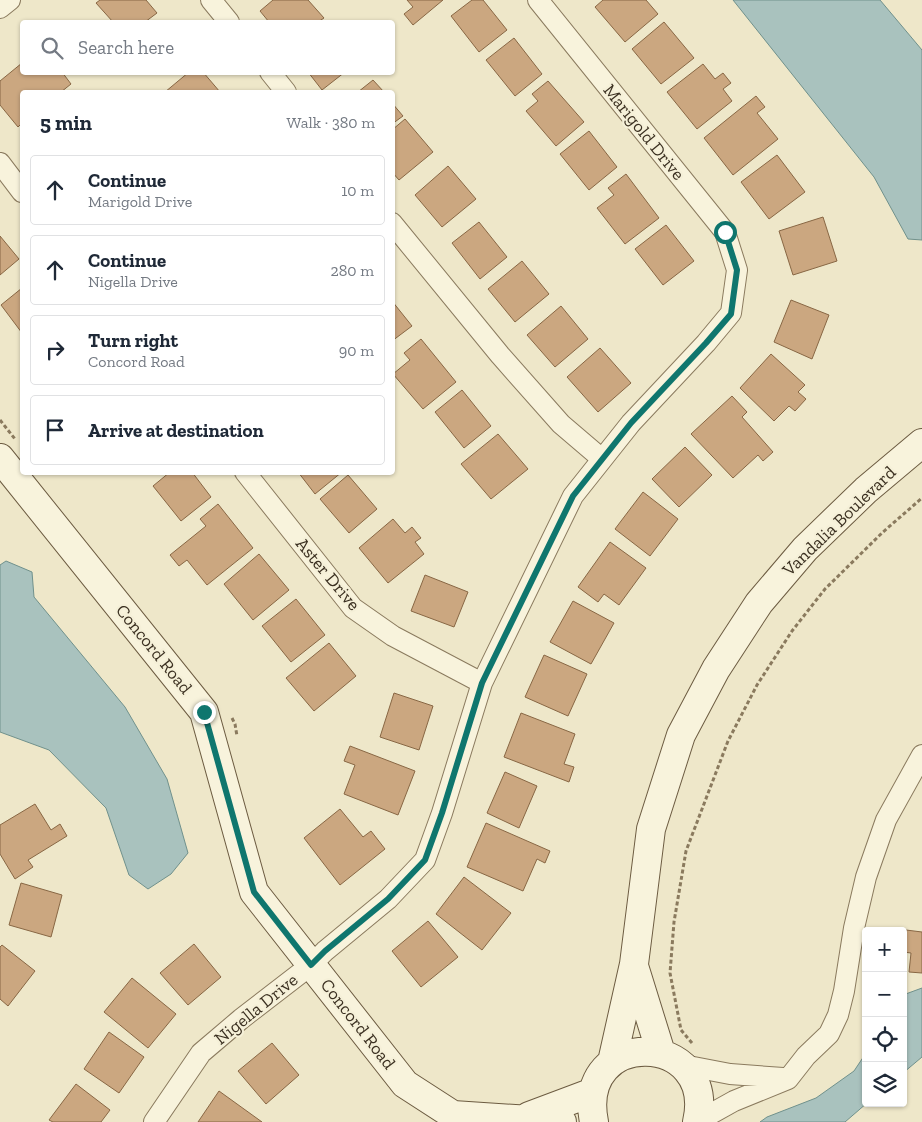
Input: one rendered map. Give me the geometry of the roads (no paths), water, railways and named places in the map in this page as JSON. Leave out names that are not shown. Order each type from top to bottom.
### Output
[{"type":"street","points":[[0,8],[10,0]]},
{"type":"street","points":[[211,0],[227,20]]},
{"type":"street","name":"Marigold Drive","points":[[538,0],[725,232],[737,270]]},
{"type":"street","points":[[272,75],[284,90]]},
{"type":"street","points":[[0,163],[20,189]]},
{"type":"street","points":[[395,227],[500,355],[561,424],[602,459]]},
{"type":"street","name":"Nigella Drive","points":[[154,1122],[201,1053],[241,1019],[311,965],[325,951],[388,899],[425,860],[442,813],[482,683],[573,496],[631,423],[731,314],[737,270]]},
{"type":"street","name":"Vandalia Boulevard","points":[[612,1062],[634,964],[651,829],[681,735],[716,669],[759,603],[805,549],[866,490],[922,443]]},
{"type":"street","name":"Concord Road","points":[[8,450],[20,466]]},
{"type":"street","name":"Concord Road","points":[[27,475],[204,712],[254,892],[405,1084],[453,1116],[562,1122]]},
{"type":"street","name":"Aster Drive","points":[[247,475],[352,608],[393,636],[482,683]]},
{"type":"street","points":[[698,1121],[734,1101],[788,1079],[806,1056],[829,1034],[838,1015],[844,991],[854,928],[866,877],[886,820],[922,755]]},
{"type":"street","name":"Vandalia Boulevard","points":[[634,964],[698,1091],[700,1106],[698,1121]]},
{"type":"street","points":[[594,1122],[591,1107],[593,1092],[600,1075],[612,1062],[627,1054],[644,1050],[680,1055],[730,1074],[788,1079]]},
{"type":"street","name":"Concord Road","points":[[519,1120],[593,1092]]},
{"type":"water","points":[[733,0],[880,0],[922,50],[922,240],[908,239],[874,177]]},
{"type":"water","points":[[6,561],[32,572],[34,597],[125,707],[167,779],[188,853],[171,874],[148,889],[129,875],[106,808],[49,750],[0,732],[0,565]]},
{"type":"water","points":[[922,988],[922,1057],[907,1070],[907,1017],[907,994]]},
{"type":"water","points":[[862,1059],[862,1107],[845,1122],[760,1122],[767,1117],[816,1098],[854,1071]]}]
